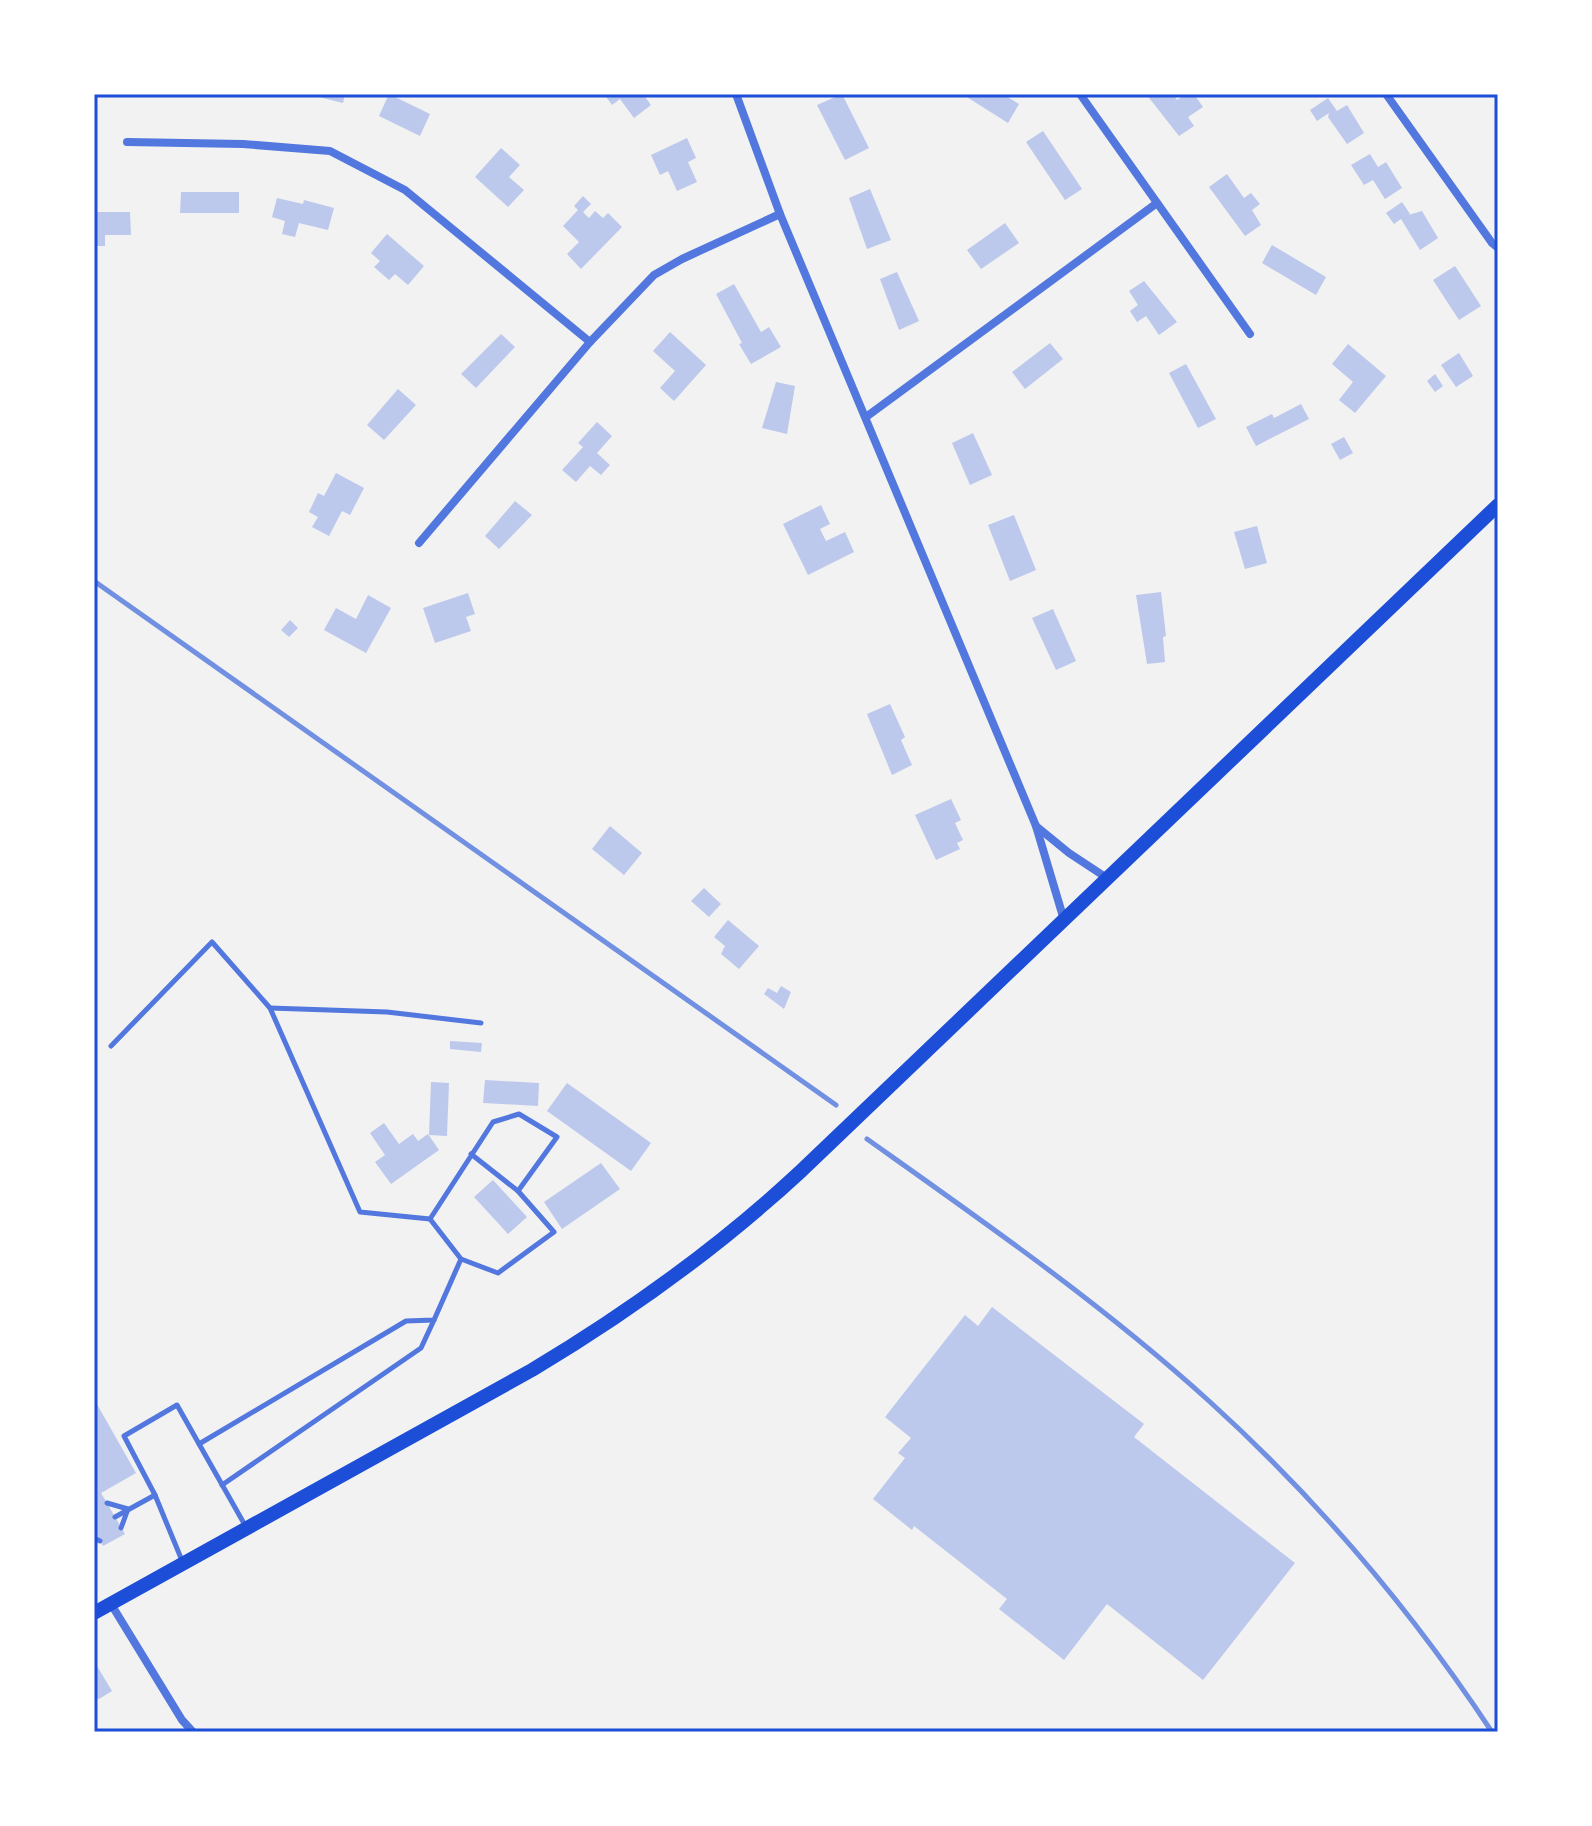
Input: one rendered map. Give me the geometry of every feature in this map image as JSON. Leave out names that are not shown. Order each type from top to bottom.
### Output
[{"type":"main road","points":[[94,1613],[532,1370],[595,1332],[679,1274],[760,1209],[800,1172],[1498,505]]},
{"type":"street","points":[[736,94],[780,214],[1036,826],[1064,920]]},
{"type":"street","points":[[1080,94],[1250,334]]},
{"type":"street","points":[[1386,94],[1498,248]]},
{"type":"street","points":[[127,142],[243,144],[330,151],[405,190],[590,342]]},
{"type":"street","points":[[866,417],[1157,203]]},
{"type":"street","points":[[419,543],[590,342],[654,275],[780,214]]},
{"type":"street","points":[[1036,826],[1107,878]]},
{"type":"street","points":[[111,1604],[182,1720],[193,1732]]},
{"type":"lane","points":[[111,1046],[212,942],[270,1008],[360,1212],[430,1219],[461,1259],[498,1273],[554,1232],[518,1191],[471,1154]]},
{"type":"lane","points":[[270,1008],[387,1012],[481,1023]]},
{"type":"lane","points":[[430,1219],[493,1122],[519,1114],[557,1137],[518,1191]]},
{"type":"lane","points":[[222,1485],[421,1348],[461,1259]]},
{"type":"lane","points":[[199,1444],[406,1321],[434,1320]]},
{"type":"lane","points":[[184,1563],[155,1495],[124,1436],[177,1405],[247,1528]]},
{"type":"lane","points":[[115,1517],[155,1495]]},
{"type":"lane","points":[[107,1503],[128,1509]]},
{"type":"lane","points":[[121,1528],[128,1509]]},
{"type":"building","points":[[307,94],[345,94],[343,103]]},
{"type":"building","points":[[389,94],[430,114],[420,136],[379,116]]},
{"type":"building","points":[[604,94],[643,94],[651,105],[634,118],[620,99],[612,105]]},
{"type":"building","points":[[842,94],[869,148],[845,160],[817,105]]},
{"type":"building","points":[[962,94],[1003,94],[1019,104],[1008,123]]},
{"type":"building","points":[[1146,94],[1173,94],[1177,100],[1186,94],[1194,94],[1203,107],[1188,117],[1194,126],[1179,136]]},
{"type":"building","points":[[1328,98],[1337,111],[1347,105],[1364,133],[1347,144],[1328,117],[1329,113],[1317,121],[1310,110]]},
{"type":"building","points":[[1043,131],[1082,189],[1065,200],[1026,142]]},
{"type":"building","points":[[687,138],[696,158],[688,162],[697,182],[677,191],[668,171],[660,175],[651,155]]},
{"type":"building","points":[[501,148],[520,165],[509,177],[524,190],[508,207],[475,177]]},
{"type":"building","points":[[1370,154],[1378,167],[1386,162],[1402,188],[1385,199],[1373,180],[1364,185],[1351,165]]},
{"type":"building","points":[[1227,174],[1244,198],[1251,193],[1260,204],[1252,210],[1261,225],[1245,236],[1209,187]]},
{"type":"building","points":[[870,189],[891,240],[867,249],[849,198]]},
{"type":"building","points":[[181,192],[239,192],[239,213],[180,213]]},
{"type":"building","points":[[583,196],[591,204],[583,212],[589,218],[595,211],[603,218],[608,213],[622,227],[581,269],[567,254],[579,242],[563,226],[578,210],[574,206]]},
{"type":"building","points":[[277,198],[303,204],[304,200],[334,208],[328,230],[299,223],[295,237],[282,234],[285,221],[272,217]]},
{"type":"building","points":[[1402,202],[1408,215],[1422,211],[1438,238],[1420,250],[1401,219],[1394,224],[1386,213]]},
{"type":"building","points":[[94,212],[130,212],[131,235],[105,235],[105,246],[94,246]]},
{"type":"building","points":[[1005,223],[1019,243],[981,269],[967,250]]},
{"type":"building","points":[[387,234],[424,266],[408,285],[395,274],[389,280],[374,267],[380,261],[371,253]]},
{"type":"building","points":[[1272,245],[1326,277],[1316,295],[1262,263]]},
{"type":"building","points":[[1455,266],[1481,306],[1459,320],[1433,280]]},
{"type":"building","points":[[897,272],[919,321],[899,330],[880,279]]},
{"type":"building","points":[[1144,281],[1177,322],[1159,335],[1146,316],[1137,322],[1130,311],[1138,305],[1129,291]]},
{"type":"building","points":[[734,284],[761,332],[769,327],[781,347],[751,364],[716,294]]},
{"type":"building","points":[[670,332],[706,365],[674,401],[660,388],[675,371],[653,351]]},
{"type":"building","points":[[501,334],[515,347],[476,388],[461,374]]},
{"type":"building","points":[[1050,343],[1063,359],[1025,389],[1012,372]]},
{"type":"building","points":[[1348,344],[1386,376],[1355,413],[1339,400],[1353,382],[1332,364]]},
{"type":"building","points":[[1459,353],[1473,376],[1456,387],[1441,365]]},
{"type":"building","points":[[1186,364],[1216,419],[1198,428],[1169,373]]},
{"type":"building","points":[[1435,374],[1443,386],[1435,392],[1427,381]]},
{"type":"building","points":[[776,382],[795,386],[787,434],[762,428]]},
{"type":"building","points":[[398,389],[416,405],[384,440],[367,425]]},
{"type":"building","points":[[1301,404],[1309,419],[1256,446],[1246,427],[1272,414],[1274,418]]},
{"type":"building","points":[[597,422],[612,436],[597,453],[610,465],[601,475],[590,466],[576,482],[562,470],[583,447],[578,443]]},
{"type":"building","points":[[973,433],[992,475],[970,485],[952,443]]},
{"type":"building","points":[[1344,437],[1353,453],[1340,460],[1331,444]]},
{"type":"building","points":[[336,473],[364,488],[350,515],[342,511],[329,536],[312,527],[318,517],[309,512],[318,493],[324,496]]},
{"type":"building","points":[[515,501],[532,515],[499,549],[485,536]]},
{"type":"building","points":[[821,505],[830,524],[820,529],[826,541],[845,532],[854,552],[808,575],[783,524]]},
{"type":"building","points":[[1014,515],[1036,570],[1010,581],[988,525]]},
{"type":"building","points":[[1257,526],[1267,563],[1245,569],[1234,532]]},
{"type":"building","points":[[1161,592],[1166,636],[1163,637],[1165,662],[1147,664],[1136,595]]},
{"type":"building","points":[[468,593],[475,614],[466,617],[471,631],[435,643],[423,608]]},
{"type":"building","points":[[368,595],[391,608],[366,653],[324,630],[336,608],[356,619]]},
{"type":"building","points":[[1053,609],[1076,661],[1056,670],[1032,618]]},
{"type":"building","points":[[290,620],[298,628],[289,637],[281,630]]},
{"type":"building","points":[[890,704],[905,737],[901,740],[912,765],[892,775],[867,714]]},
{"type":"building","points":[[951,799],[961,820],[955,823],[963,840],[957,843],[960,849],[936,860],[915,815]]},
{"type":"building","points":[[610,826],[642,853],[624,875],[592,849]]},
{"type":"building","points":[[704,888],[721,904],[709,917],[691,901]]},
{"type":"building","points":[[728,920],[759,946],[739,969],[721,954],[725,946],[714,937]]},
{"type":"building","points":[[781,986],[791,992],[784,1009],[764,994],[768,988],[777,993]]},
{"type":"building","points":[[450,1041],[482,1043],[481,1052],[450,1049]]},
{"type":"building","points":[[485,1080],[539,1083],[538,1106],[483,1103]]},
{"type":"building","points":[[431,1082],[449,1083],[447,1136],[429,1135]]},
{"type":"building","points":[[567,1083],[651,1143],[631,1171],[547,1111]]},
{"type":"building","points":[[384,1123],[399,1144],[413,1134],[418,1141],[428,1134],[439,1150],[391,1184],[375,1162],[385,1155],[370,1133]]},
{"type":"building","points":[[601,1163],[620,1189],[562,1229],[544,1202]]},
{"type":"building","points":[[493,1180],[527,1217],[508,1234],[474,1197]]},
{"type":"building","points":[[992,1307],[1144,1424],[1134,1437],[1295,1563],[1203,1680],[1107,1604],[1064,1660],[999,1609],[1007,1599],[914,1526],[912,1530],[873,1499],[905,1458],[898,1453],[911,1438],[885,1417],[965,1315],[978,1326]]},
{"type":"building","points":[[94,1399],[136,1473],[101,1493],[125,1534],[103,1546],[94,1531]]},
{"type":"building","points":[[94,1661],[112,1691],[99,1699],[94,1697]]},
{"type":"railway","points":[[94,581],[836,1105]]},
{"type":"railway","points":[[867,1139],[1085,1297],[1168,1365],[1249,1438],[1324,1516],[1396,1600],[1492,1732]]}]
